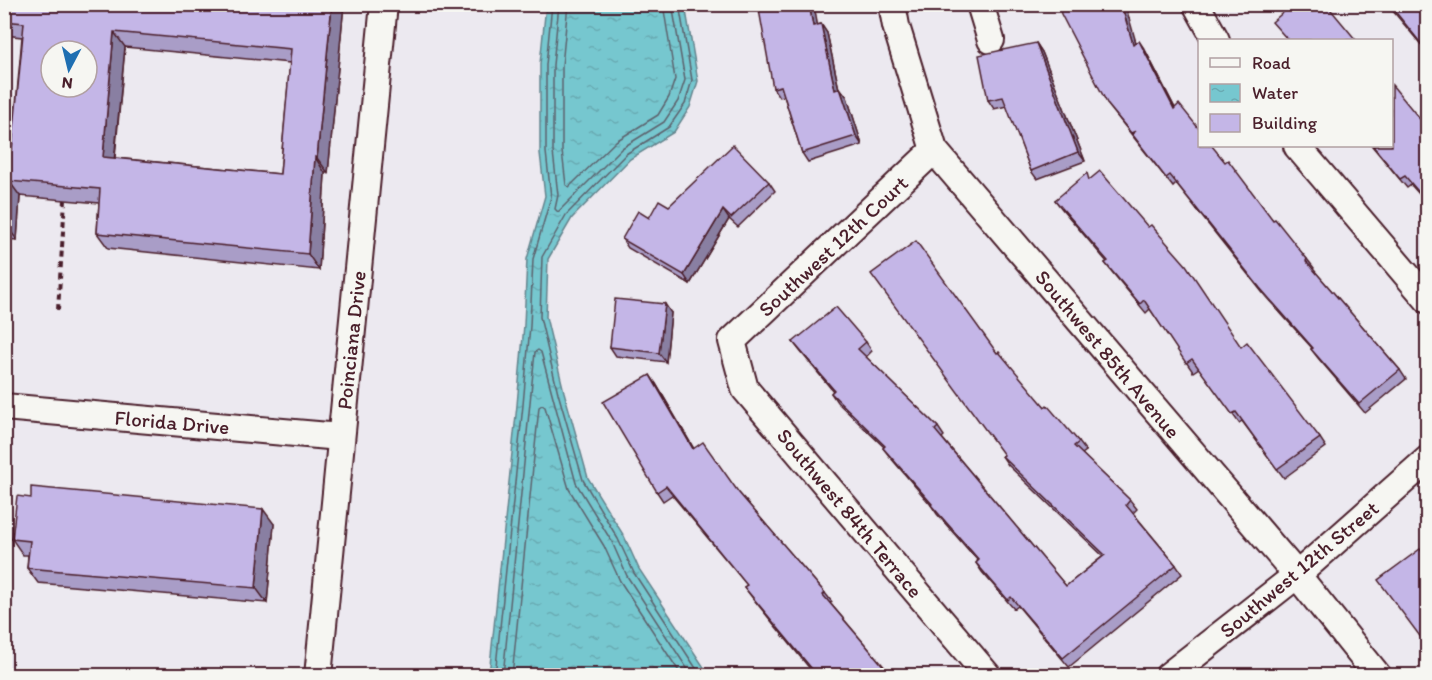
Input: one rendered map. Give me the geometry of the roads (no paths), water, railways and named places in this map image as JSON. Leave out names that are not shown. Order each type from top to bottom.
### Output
[{"type":"street","name":"Poinciana Drive","points":[[318,675],[384,4]]},
{"type":"street","name":"Southwest 85th Avenue","points":[[892,4],[896,26],[934,150],[1297,575],[1378,675]]},
{"type":"street","points":[[980,4],[991,40]]},
{"type":"street","points":[[1196,4],[1215,39]]},
{"type":"street","points":[[1298,147],[1428,300]]},
{"type":"street","name":"Southwest 12th Court","points":[[732,341],[934,150]]},
{"type":"street","name":"Southwest 84th Terrace","points":[[732,341],[745,389],[988,675]]},
{"type":"street","name":"Florida Drive","points":[[4,407],[340,437]]},
{"type":"street","name":"Southwest 12th Street","points":[[1168,675],[1297,575],[1428,459]]},
{"type":"water","points":[[546,5],[685,5],[698,81],[690,107],[674,132],[630,159],[572,218],[548,259],[546,317],[588,478],[624,536],[639,569],[709,675],[489,675],[517,405],[527,259],[545,196],[540,153],[540,64]]}]
